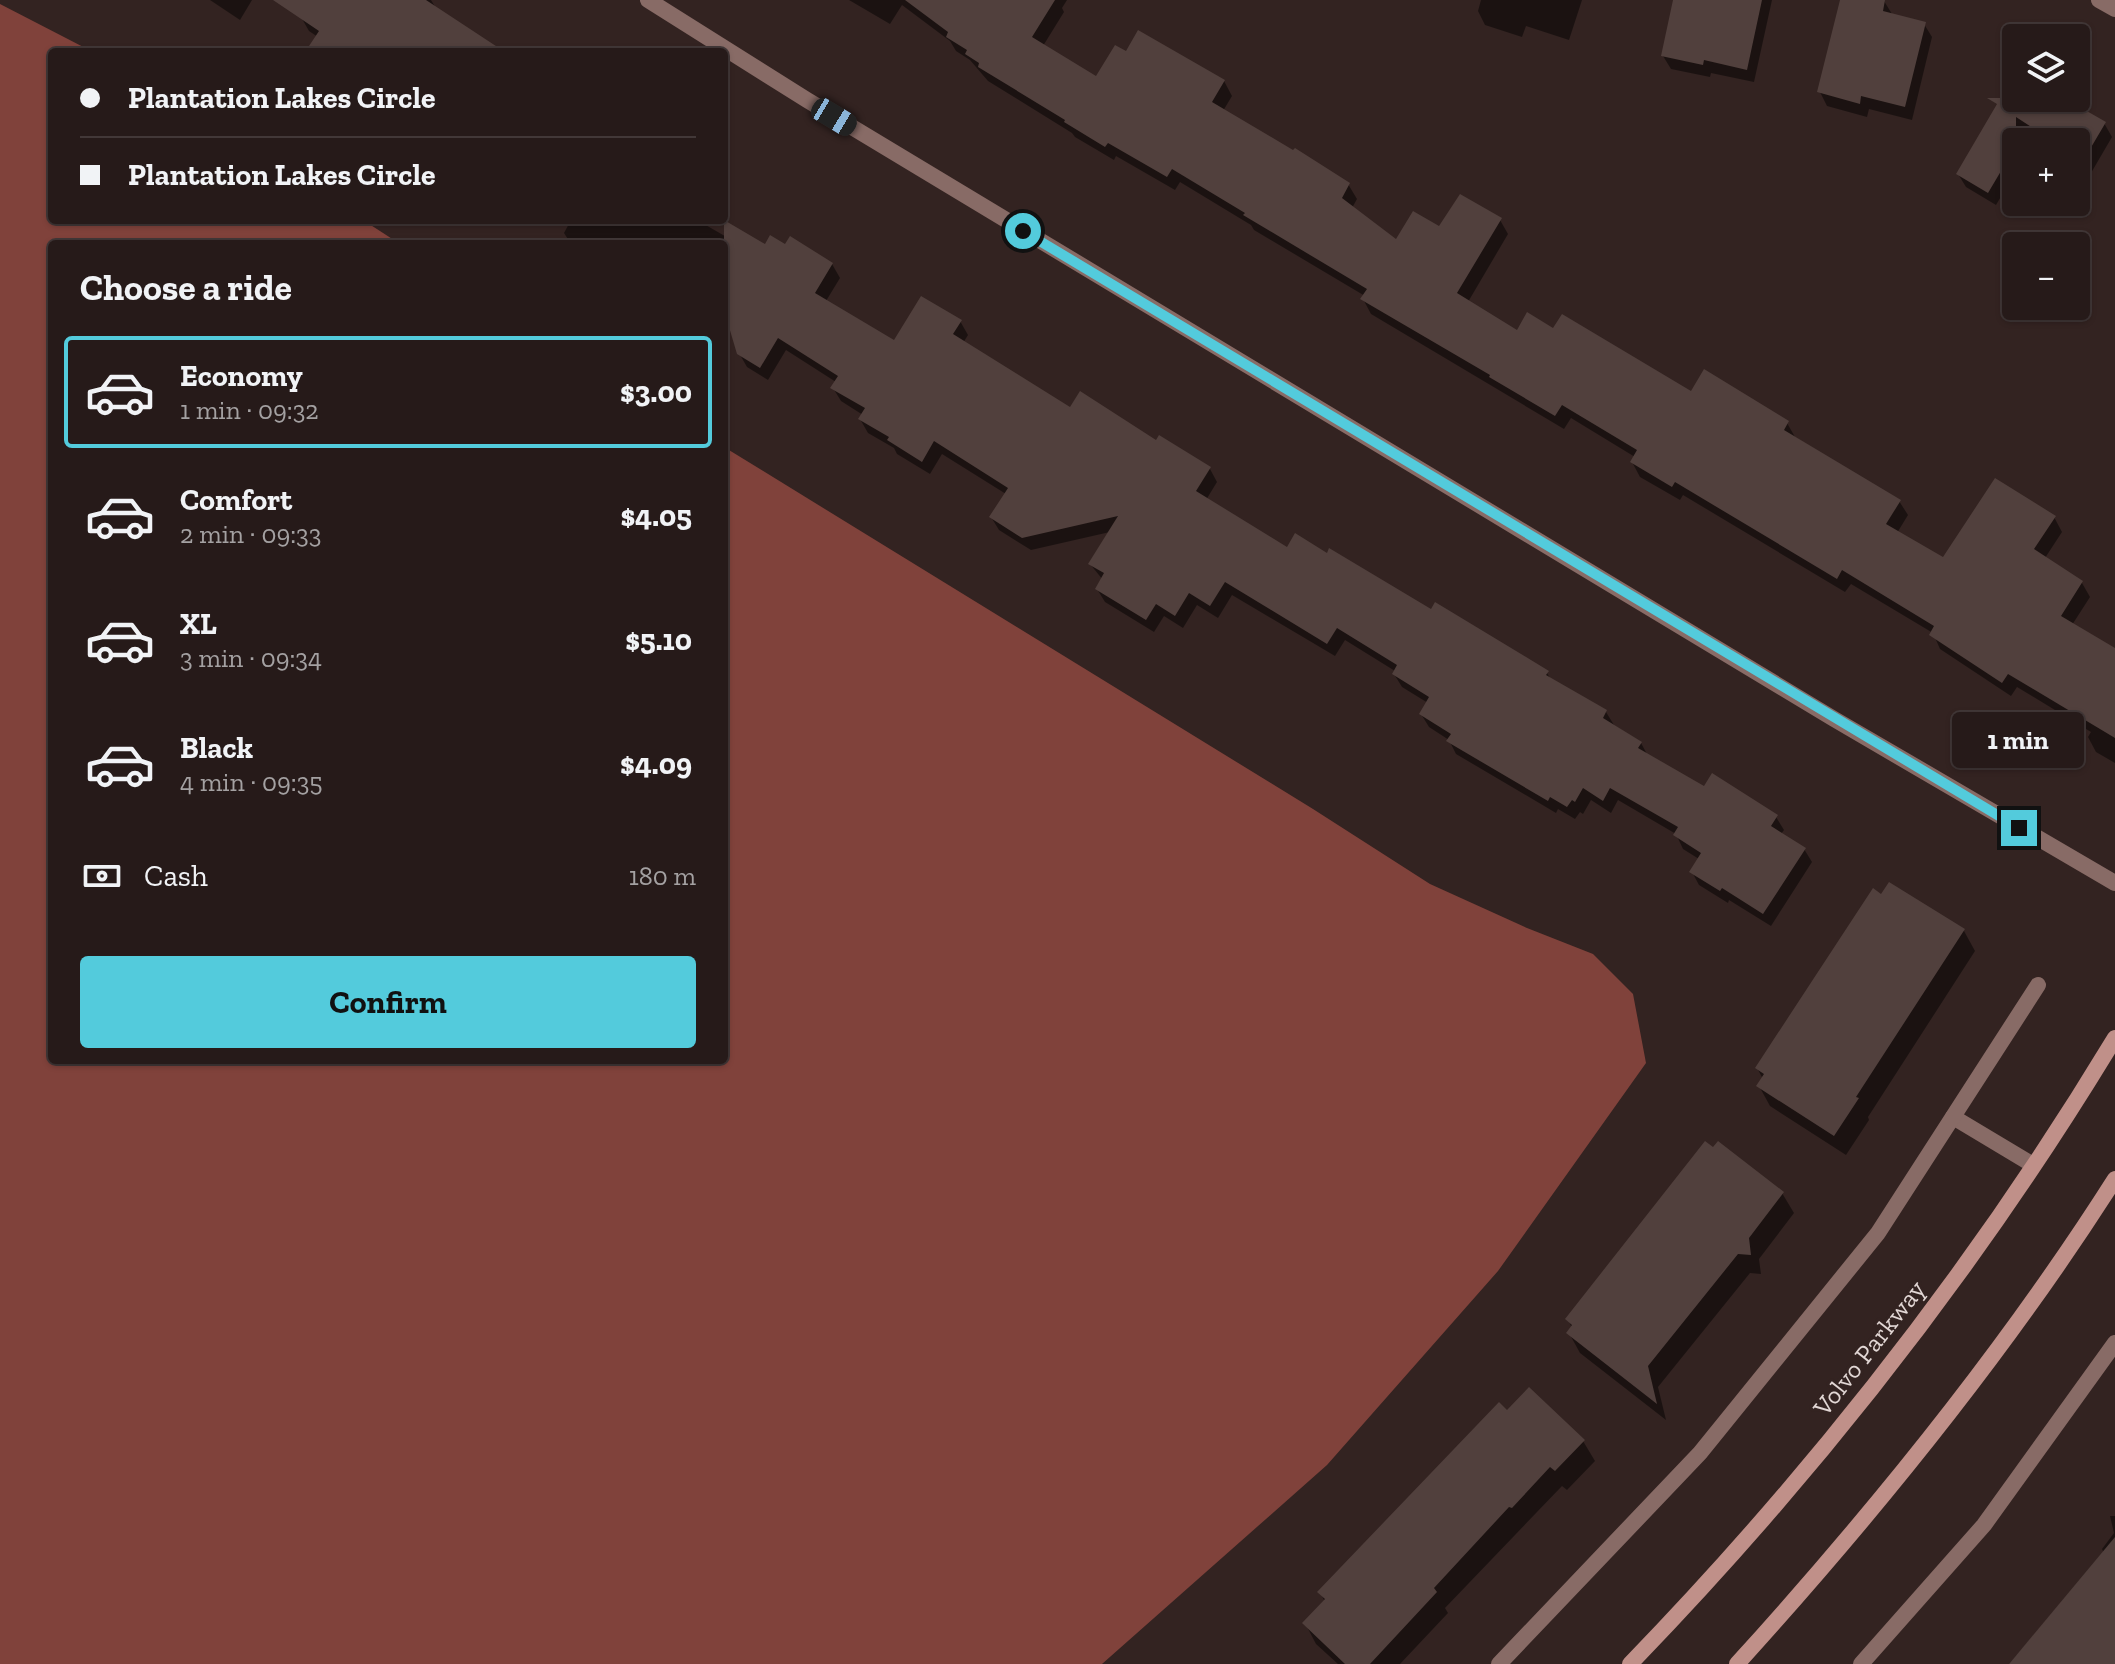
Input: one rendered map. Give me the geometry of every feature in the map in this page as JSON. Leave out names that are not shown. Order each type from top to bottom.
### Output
[{"type":"main road","name":"Volvo Parkway","points":[[1630,1664],[1761,1521],[1863,1399],[1959,1271],[2033,1165],[2115,1038]]},
{"type":"main road","points":[[1737,1664],[1897,1480],[2109,1202],[2115,1179]]},
{"type":"street","points":[[648,0],[724,48]]},
{"type":"street","points":[[2099,0],[2115,9]]},
{"type":"street","points":[[728,50],[1779,686],[2115,883]]},
{"type":"street","points":[[1499,1664],[1700,1453],[1878,1233],[2038,985]]},
{"type":"street","points":[[1953,1117],[2033,1165]]},
{"type":"street","points":[[1861,1664],[1984,1525],[2115,1343]]},
{"type":"shaded area","points":[[0,4],[85,48],[48,48],[48,224],[369,224],[394,240],[48,240],[48,1064],[728,1064],[728,449],[1430,884],[1593,954],[1633,994],[1646,1063],[1498,1271],[1327,1465],[1102,1664],[0,1664]]},
{"type":"building","points":[[273,0],[426,0],[499,48],[308,48],[319,31]]},
{"type":"building","points":[[905,0],[1055,0],[1032,37],[1096,76],[1115,45],[1126,51],[1138,30],[1225,80],[1212,102],[1350,183],[1342,198],[1396,239],[1413,211],[1439,226],[1460,194],[1502,218],[1457,293],[1517,330],[1527,312],[1553,328],[1562,314],[1691,391],[1704,369],[1789,421],[1784,430],[1901,500],[1886,524],[1943,557],[1995,478],[2056,516],[2034,549],[2083,581],[2061,616],[2115,648],[2115,738],[2008,674],[2002,683],[1929,635],[1934,626],[1842,570],[1837,579],[1675,482],[1672,487],[1630,462],[1637,450],[1562,405],[1555,416],[1489,377],[1360,299],[1367,289],[1172,169],[1167,177],[1108,143],[1105,147],[1064,122],[978,67],[979,63],[965,54],[967,50],[946,37],[948,32]]},
{"type":"building","points":[[1673,0],[1762,0],[1747,70],[1704,60],[1703,65],[1661,56]]},
{"type":"building","points":[[1840,0],[1885,0],[1883,11],[1926,22],[1905,107],[1861,96],[1860,104],[1817,92]]},
{"type":"building","points":[[2002,95],[2002,112],[2088,112],[2106,122],[2090,149],[2090,128],[2033,128],[2016,117],[2016,128],[2002,128],[2002,169],[1988,193],[1956,174],[1997,104],[1987,98],[2000,98]]},
{"type":"building","points":[[728,222],[765,244],[770,235],[785,244],[790,236],[833,263],[815,293],[894,340],[921,296],[962,320],[953,334],[1070,407],[1080,391],[1156,440],[1159,435],[1211,467],[1196,491],[1287,547],[1295,533],[1327,553],[1329,548],[1431,609],[1435,602],[1549,671],[1546,675],[1607,710],[1603,718],[1642,742],[1638,748],[1704,786],[1712,773],[1778,815],[1771,826],[1806,848],[1763,914],[1689,872],[1701,853],[1673,835],[1678,827],[1610,788],[1603,801],[1583,788],[1575,802],[1572,800],[1567,807],[1550,797],[1548,801],[1446,741],[1451,734],[1419,714],[1429,697],[1392,674],[1397,665],[1337,628],[1327,644],[1225,582],[1210,606],[1189,593],[1175,616],[1156,604],[1146,620],[1095,589],[1104,573],[1088,564],[1118,516],[1022,538],[989,517],[1008,488],[934,441],[922,462],[887,440],[889,437],[858,419],[865,408],[830,388],[838,376],[778,338],[760,368],[737,354],[728,324],[728,240],[724,240],[724,224]]},
{"type":"building","points":[[1889,882],[1965,929],[1834,1136],[1756,1086],[1764,1074],[1755,1068],[1873,888],[1881,894]]},
{"type":"building","points":[[1705,1141],[1713,1147],[1718,1141],[1784,1192],[1749,1238],[1751,1255],[1738,1254],[1648,1366],[1657,1404],[1566,1333],[1572,1325],[1565,1319]]},
{"type":"building","points":[[1529,1387],[1585,1440],[1555,1471],[1550,1467],[1512,1508],[1509,1507],[1434,1588],[1437,1592],[1370,1664],[1345,1664],[1302,1623],[1325,1599],[1317,1592],[1499,1402],[1507,1410]]},
{"type":"building","points":[[2115,1537],[2115,1664],[2009,1664]]},
{"type":"route","points":[[1023,231],[2019,828]]}]
